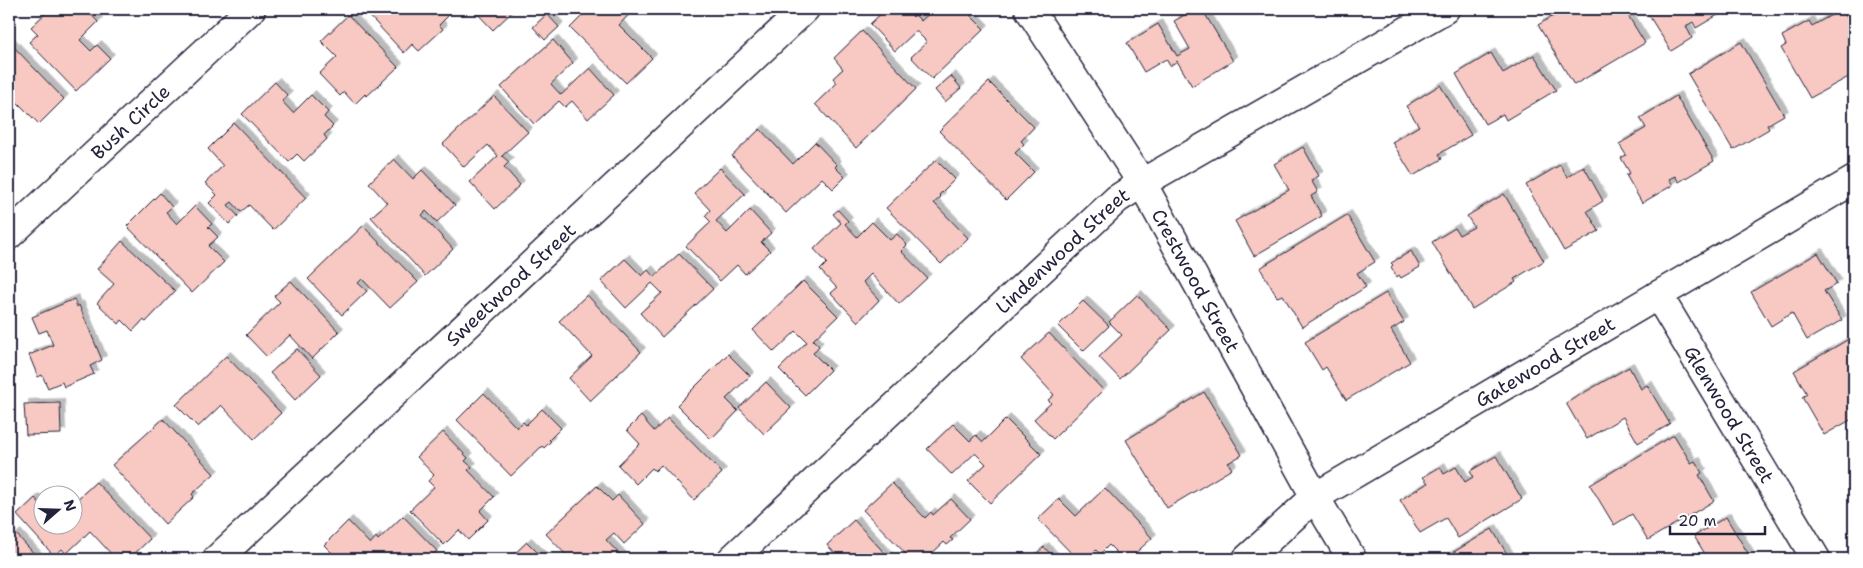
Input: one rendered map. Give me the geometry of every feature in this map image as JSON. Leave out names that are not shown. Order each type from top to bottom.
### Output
[{"type":"street","name":"Bush Circle","points":[[9,235],[252,9]]},
{"type":"street","name":"Sweetwood Street","points":[[217,559],[805,9]]},
{"type":"street","name":"Crestwood Street","points":[[1029,9],[1142,183],[1315,497],[1352,559]]},
{"type":"street","name":"Lindenwood Street","points":[[732,559],[1117,199],[1445,9]]},
{"type":"street","name":"Gatewood Street","points":[[1247,559],[1315,497],[1854,180]]},
{"type":"street","name":"Glenwood Street","points":[[1658,295],[1816,559]]},
{"type":"building","points":[[50,9],[86,9],[98,22],[80,40],[91,51],[97,45],[110,58],[76,91],[29,42],[38,34],[31,27]]},
{"type":"building","points":[[363,9],[443,9],[449,15],[439,25],[443,29],[419,51],[412,44],[404,53]]},
{"type":"building","points":[[473,9],[515,9],[493,30]]},
{"type":"building","points":[[581,9],[634,9],[619,25],[652,58],[626,83],[570,28],[585,13]]},
{"type":"building","points":[[886,9],[906,9],[913,17],[915,15],[921,21],[934,9],[964,9],[984,29],[932,79],[911,57],[927,42],[916,31],[895,51],[870,24]]},
{"type":"building","points":[[1195,9],[1202,9],[1233,61],[1192,86],[1177,61],[1170,66],[1166,59],[1144,72],[1127,43],[1158,24],[1177,56],[1190,49],[1174,21]]},
{"type":"building","points":[[1565,9],[1624,9],[1645,43],[1574,85],[1538,25]]},
{"type":"building","points":[[1645,9],[1728,9],[1696,28],[1693,22],[1686,26],[1692,38],[1671,51]]},
{"type":"building","points":[[1842,9],[1849,21],[1854,17],[1854,74],[1810,98],[1781,48],[1786,45],[1782,36],[1809,21],[1812,26]]},
{"type":"building","points":[[547,14],[559,27],[545,40],[533,27]]},
{"type":"building","points":[[348,15],[398,67],[367,96],[365,94],[355,104],[344,92],[340,96],[319,74],[337,57],[321,41]]},
{"type":"building","points":[[862,31],[916,89],[856,148],[815,104],[837,83],[833,78],[843,69],[834,58]]},
{"type":"building","points":[[553,40],[573,63],[551,84],[561,95],[590,68],[614,95],[588,119],[572,101],[565,107],[559,101],[534,124],[501,87]]},
{"type":"building","points":[[9,42],[64,99],[39,124],[12,97],[9,100]]},
{"type":"building","points":[[1741,42],[1784,115],[1767,125],[1769,129],[1733,150],[1688,74]]},
{"type":"building","points":[[1491,53],[1503,73],[1534,55],[1556,90],[1506,120],[1503,114],[1485,124],[1456,74]]},
{"type":"building","points":[[951,76],[961,88],[945,102],[935,90]]},
{"type":"building","points":[[275,82],[288,96],[282,101],[293,113],[311,95],[328,112],[324,117],[333,126],[324,135],[327,139],[304,161],[297,154],[289,162],[242,114]]},
{"type":"building","points":[[989,82],[1034,127],[1021,141],[1024,144],[1015,153],[1034,172],[1006,200],[939,131]]},
{"type":"building","points":[[1440,85],[1471,135],[1439,154],[1442,159],[1413,176],[1392,142],[1419,126],[1406,106]]},
{"type":"building","points":[[494,96],[528,132],[502,156],[509,162],[504,167],[520,185],[495,209],[470,182],[498,156],[488,145],[464,167],[443,144]]},
{"type":"building","points":[[1676,96],[1714,161],[1679,182],[1675,176],[1669,179],[1673,185],[1642,203],[1626,175],[1630,173],[1621,158],[1626,155],[1619,144],[1646,128],[1640,118]]},
{"type":"building","points":[[234,123],[306,198],[273,230],[249,205],[241,212],[232,202],[228,205],[238,216],[229,224],[209,203],[217,195],[205,183],[223,166],[208,149]]},
{"type":"building","points":[[760,129],[793,164],[815,142],[837,165],[835,167],[845,177],[833,189],[822,178],[786,213],[732,156]]},
{"type":"building","points":[[1303,147],[1319,176],[1311,180],[1318,192],[1311,196],[1322,216],[1254,256],[1235,221],[1289,190],[1274,164]]},
{"type":"building","points":[[394,159],[413,179],[422,170],[455,205],[437,222],[426,211],[422,215],[453,249],[425,276],[371,217],[387,203],[369,183]]},
{"type":"building","points":[[936,160],[955,179],[939,195],[941,197],[934,203],[968,238],[941,264],[886,208]]},
{"type":"building","points":[[1560,165],[1567,177],[1584,167],[1603,201],[1587,211],[1599,231],[1564,251],[1526,185]]},
{"type":"building","points":[[720,168],[745,194],[716,221],[727,233],[750,210],[771,233],[761,242],[770,251],[745,274],[737,265],[720,281],[686,246],[711,222],[705,216],[710,210],[694,193]]},
{"type":"building","points":[[160,193],[172,207],[166,212],[177,224],[195,206],[212,224],[208,227],[218,237],[208,246],[224,262],[192,293],[127,226]]},
{"type":"building","points":[[1504,194],[1544,261],[1514,279],[1516,282],[1472,309],[1432,242],[1455,228],[1459,235],[1474,227],[1467,216]]},
{"type":"building","points":[[838,210],[848,221],[845,224],[857,237],[872,222],[890,240],[897,234],[907,245],[901,251],[927,278],[899,304],[871,274],[863,282],[879,300],[858,322],[831,293],[837,288],[820,270],[827,263],[814,249],[841,223],[833,214]]},
{"type":"building","points":[[1347,215],[1375,262],[1357,273],[1366,287],[1302,327],[1283,295],[1277,297],[1260,268]]},
{"type":"building","points":[[363,226],[418,282],[390,308],[362,279],[358,283],[367,291],[342,315],[308,279]]},
{"type":"building","points":[[122,241],[175,291],[146,322],[143,320],[133,331],[122,320],[119,324],[97,303],[114,284],[97,269]]},
{"type":"building","points":[[1411,251],[1420,267],[1401,278],[1399,275],[1397,277],[1391,267],[1393,265],[1391,263]]},
{"type":"building","points":[[1818,253],[1837,284],[1824,291],[1842,320],[1807,340],[1792,313],[1771,326],[1751,292]]},
{"type":"building","points":[[679,254],[713,289],[662,337],[640,313],[662,293],[652,283],[626,308],[601,281],[625,259],[642,276],[648,270],[654,277]]},
{"type":"building","points":[[291,281],[339,332],[312,359],[290,335],[267,357],[246,335],[280,302],[274,296]]},
{"type":"building","points":[[803,281],[838,316],[813,340],[819,346],[813,353],[830,370],[805,395],[779,369],[807,342],[796,331],[774,352],[753,330]]},
{"type":"building","points":[[1386,293],[1404,322],[1391,330],[1410,362],[1346,400],[1326,367],[1322,370],[1305,342]]},
{"type":"building","points":[[587,295],[641,352],[590,401],[569,378],[592,356],[559,321]]},
{"type":"building","points":[[1137,295],[1171,330],[1120,379],[1099,357],[1122,335],[1109,322]]},
{"type":"building","points":[[74,299],[77,307],[79,305],[102,360],[90,366],[94,374],[64,387],[62,382],[48,388],[42,375],[38,377],[29,355],[53,345],[47,330],[39,333],[32,317]]},
{"type":"building","points":[[1083,301],[1109,326],[1083,351],[1058,326]]},
{"type":"building","points":[[1049,333],[1103,390],[1053,439],[1034,419],[1051,403],[1048,400],[1054,395],[1021,359]]},
{"type":"building","points":[[1854,336],[1854,418],[1824,435],[1802,397],[1807,394],[1794,371]]},
{"type":"building","points":[[297,349],[321,375],[295,400],[270,373]]},
{"type":"building","points":[[728,354],[750,376],[726,399],[738,411],[711,439],[677,405]]},
{"type":"building","points":[[226,356],[281,413],[254,439],[221,405],[198,427],[176,405]]},
{"type":"building","points":[[1629,367],[1641,389],[1647,385],[1670,424],[1638,443],[1623,417],[1587,439],[1566,403]]},
{"type":"building","points":[[766,382],[791,408],[764,434],[739,408]]},
{"type":"building","points":[[1204,392],[1242,455],[1228,463],[1232,469],[1167,508],[1126,440]]},
{"type":"building","points":[[484,393],[517,428],[523,422],[526,425],[542,409],[561,428],[544,448],[542,446],[511,476],[457,420]]},
{"type":"building","points":[[60,403],[61,434],[26,435],[24,404]]},
{"type":"building","points":[[641,416],[654,431],[668,418],[722,473],[694,500],[661,465],[655,471],[652,468],[636,484],[618,465],[640,444],[627,430]]},
{"type":"building","points":[[163,419],[214,474],[192,494],[194,497],[165,524],[112,465]]},
{"type":"building","points":[[1006,419],[1041,454],[990,503],[968,481],[986,464],[975,453],[952,475],[927,449],[953,424],[970,441],[976,435],[983,442]]},
{"type":"building","points":[[443,432],[468,458],[465,461],[472,467],[468,470],[494,497],[480,511],[488,520],[468,540],[459,530],[444,545],[410,510],[434,487],[428,481],[434,475],[417,457]]},
{"type":"building","points":[[1674,435],[1691,463],[1695,461],[1702,473],[1699,475],[1714,501],[1648,540],[1632,514],[1614,525],[1590,485]]},
{"type":"building","points":[[1496,456],[1522,499],[1458,538],[1446,518],[1420,533],[1400,500],[1428,483],[1423,477],[1440,467],[1444,474],[1456,467],[1465,482],[1473,477],[1470,471]]},
{"type":"building","points":[[96,482],[150,539],[129,559],[116,559],[90,531],[66,554],[62,549],[54,556],[36,536],[82,536],[82,495]]},
{"type":"building","points":[[892,483],[925,518],[931,512],[933,515],[951,499],[970,519],[950,538],[953,540],[947,545],[944,542],[926,559],[911,559],[863,510]]},
{"type":"building","points":[[597,486],[612,501],[618,495],[645,524],[624,544],[614,533],[606,540],[624,559],[570,559],[546,534]]},
{"type":"building","points":[[1105,488],[1152,538],[1129,559],[1123,559],[1109,545],[1100,554],[1096,550],[1086,559],[1077,559],[1038,519],[1059,499],[1076,516]]},
{"type":"building","points":[[32,501],[32,532],[17,515]]},
{"type":"building","points":[[403,516],[437,551],[428,559],[338,559],[324,545],[348,521],[370,544],[376,537],[378,540]]},
{"type":"building","points":[[1726,517],[1749,555],[1744,559],[1708,559],[1694,536]]},
{"type":"building","points":[[854,520],[890,559],[840,559],[827,545]]},
{"type":"building","points":[[1492,529],[1510,559],[1442,559]]},
{"type":"building","points":[[16,534],[39,559],[9,559],[9,541]]},
{"type":"building","points":[[527,542],[544,559],[509,559]]},
{"type":"building","points":[[1044,547],[1055,559],[1030,559]]}]
